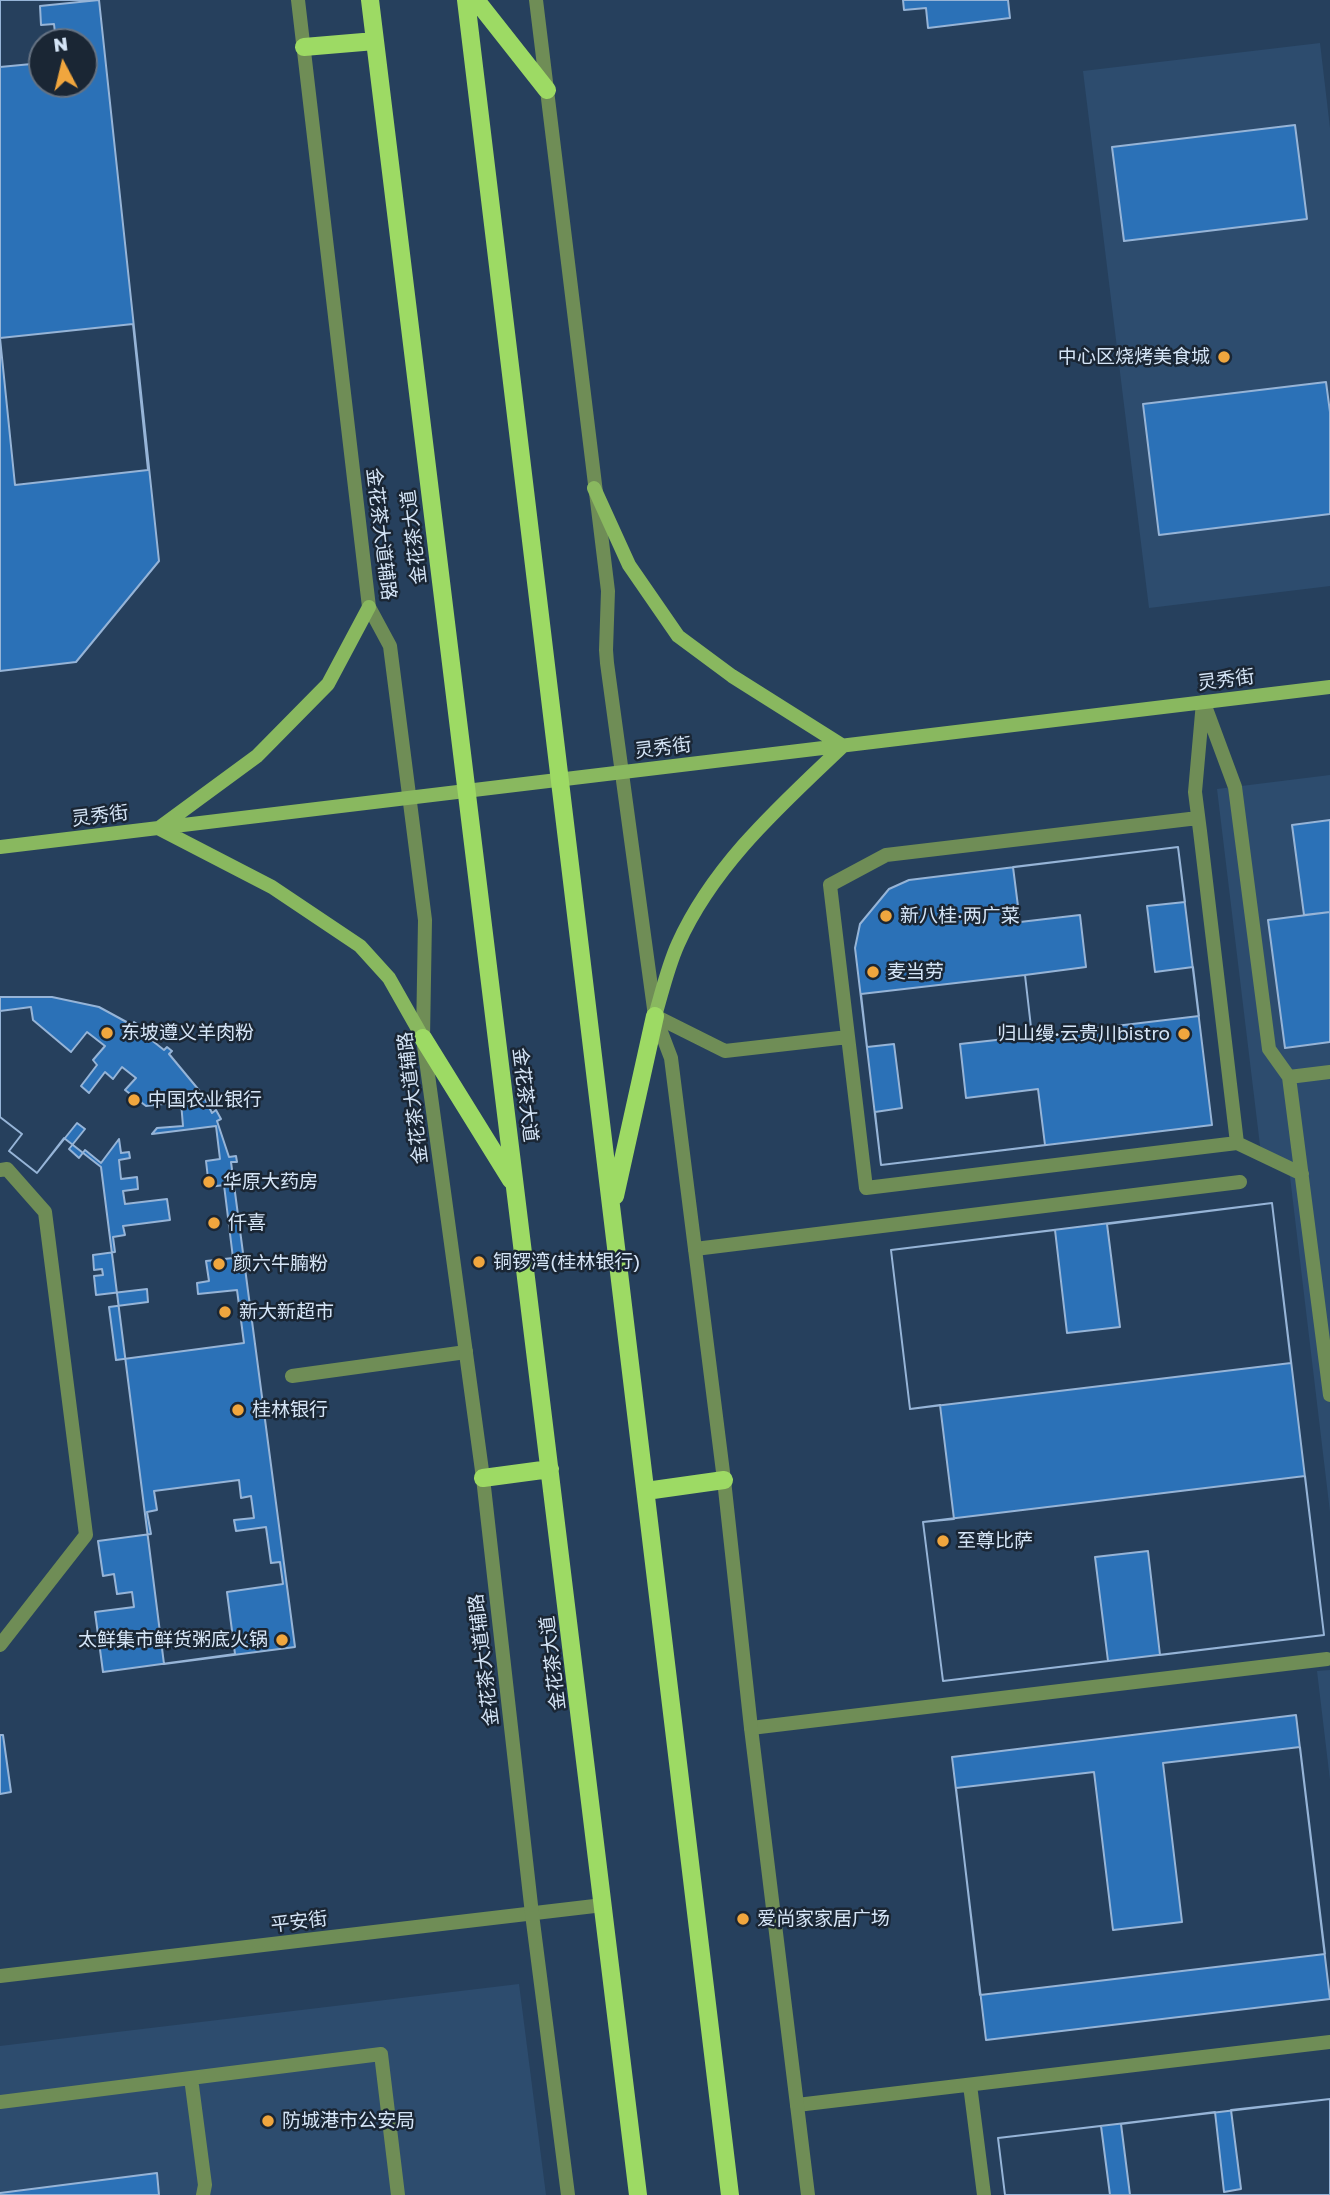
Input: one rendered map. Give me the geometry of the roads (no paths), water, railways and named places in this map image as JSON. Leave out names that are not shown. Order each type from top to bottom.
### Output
[{"type":"main road","name":"金花茶大道","points":[[370,0],[638,2195]]},
{"type":"main road","points":[[466,0],[730,2195]]},
{"type":"main road","points":[[476,0],[547,90]]},
{"type":"main road","points":[[304,47],[375,41]]},
{"type":"main road","points":[[594,488],[629,565],[678,636],[732,676],[843,746],[752,834],[704,895],[677,945],[655,1016],[612,1210]]},
{"type":"main road","points":[[369,607],[328,684],[257,757],[158,828],[272,887],[360,946],[388,978],[515,1186]]},
{"type":"main road","name":"灵秀街","points":[[0,848],[1330,687]]},
{"type":"main road","points":[[483,1478],[550,1469]]},
{"type":"main road","points":[[646,1491],[724,1480]]},
{"type":"street","name":"金花茶大道辅路","points":[[298,0],[369,607],[390,646],[425,920],[423,1038],[483,1478],[532,1914],[568,2195]]},
{"type":"street","points":[[536,0],[608,591],[606,650],[655,1016],[671,1058],[724,1480],[751,1728],[808,2195]]},
{"type":"street","points":[[1203,702],[1195,792],[1237,1143]]},
{"type":"street","points":[[1203,702],[1236,787],[1269,1049],[1289,1077],[1330,1395]]},
{"type":"street","points":[[1198,818],[886,855],[830,885],[866,1188],[1237,1143],[1302,1174]]},
{"type":"street","points":[[655,1016],[725,1051],[848,1037]]},
{"type":"street","points":[[1289,1077],[1330,1072]]},
{"type":"street","points":[[0,1170],[7,1169],[45,1212],[86,1535],[0,1645]]},
{"type":"street","points":[[695,1250],[1240,1182]]},
{"type":"street","points":[[292,1376],[466,1352]]},
{"type":"street","points":[[751,1728],[1326,1659]]},
{"type":"street","name":"平安街","points":[[0,1976],[603,1905]]},
{"type":"street","points":[[797,2105],[1330,2042]]},
{"type":"street","points":[[0,2102],[381,2054],[398,2195]]},
{"type":"street","points":[[191,2078],[205,2185],[203,2195]]},
{"type":"street","points":[[970,2085],[984,2195]]},
{"type":"place","name":"中心区烧烤美食城","points":[[1224,357]]},
{"type":"place","name":"新八桂·两广菜","points":[[886,916]]},
{"type":"place","name":"麦当劳","points":[[873,972]]},
{"type":"place","name":"东坡遵义羊肉粉","points":[[107,1033]]},
{"type":"place","name":"归山缦·云贵川bistro","points":[[1184,1034]]},
{"type":"place","name":"中国农业银行","points":[[134,1100]]},
{"type":"place","name":"华原大药房","points":[[209,1182]]},
{"type":"place","name":"仟喜","points":[[214,1223]]},
{"type":"place","name":"铜锣湾(桂林银行)","points":[[479,1262]]},
{"type":"place","name":"颜六牛腩粉","points":[[219,1264]]},
{"type":"place","name":"新大新超市","points":[[225,1312]]},
{"type":"place","name":"桂林银行","points":[[238,1410]]},
{"type":"place","name":"至尊比萨","points":[[943,1541]]},
{"type":"place","name":"太鲜集市鲜货粥底火锅","points":[[282,1640]]},
{"type":"place","name":"爱尚家家居广场","points":[[743,1919]]},
{"type":"place","name":"防城港市公安局","points":[[268,2121]]}]
